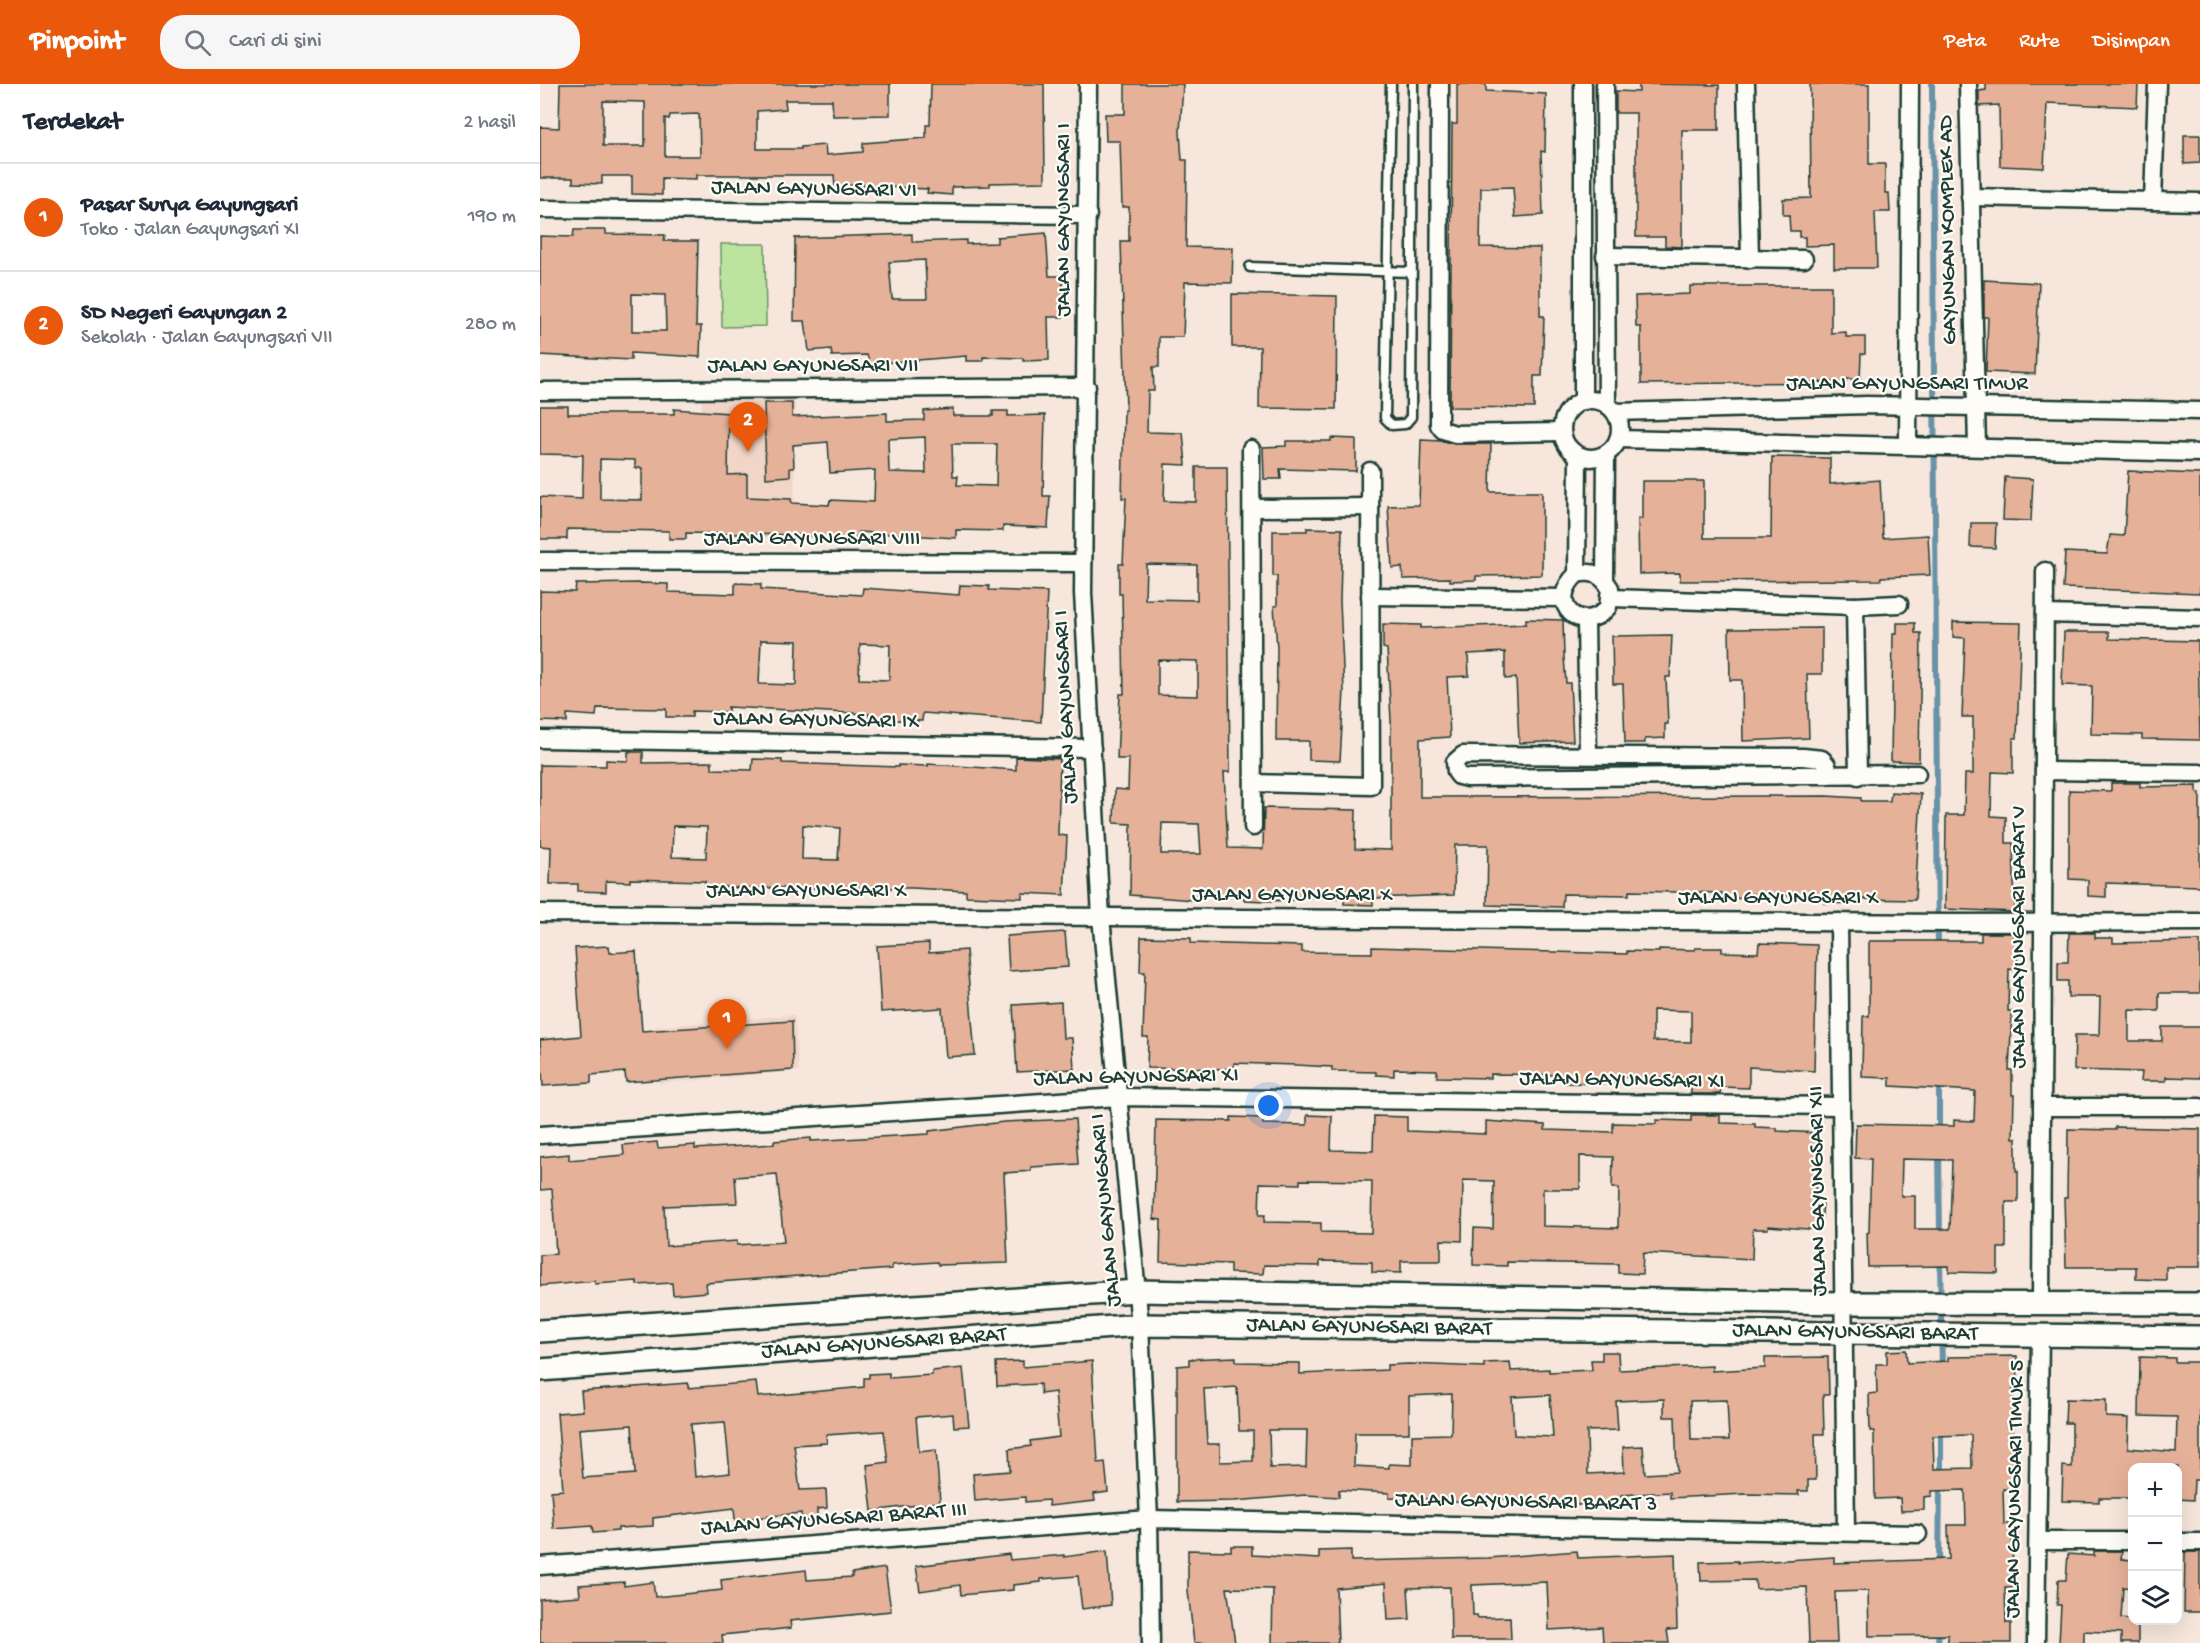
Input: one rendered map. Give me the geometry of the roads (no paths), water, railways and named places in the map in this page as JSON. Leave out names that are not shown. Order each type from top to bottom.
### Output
[{"type":"street","name":"JALAN GAYUNGSARI I","points":[[1088,84],[1087,387],[1083,563],[1101,917],[1140,1325]]},
{"type":"street","points":[[1440,84],[1439,425],[1443,430],[1455,434],[1562,432]]},
{"type":"street","points":[[1583,84],[1583,401]]},
{"type":"street","points":[[1605,84],[1605,256],[1611,409],[1620,430],[1618,439],[1606,454],[1597,458],[1578,455],[1565,442],[1562,432],[1564,419],[1571,408],[1583,401],[1595,400],[1611,409]]},
{"type":"street","points":[[1746,84],[1750,259]]},
{"type":"street","points":[[1910,84],[1916,406],[1914,445]]},
{"type":"street","name":"GAYUNGAN KOMPLEK AD","points":[[1968,84],[1970,197],[1968,446]]},
{"type":"street","points":[[2153,201],[2157,84]]},
{"type":"street","points":[[1970,197],[2200,202]]},
{"type":"street","name":"JALAN GAYUNGSARI VI","points":[[540,209],[1088,215]]},
{"type":"street","points":[[1605,256],[1804,259]]},
{"type":"street","name":"JALAN GAYUNGSARI VII","points":[[540,391],[1087,387]]},
{"type":"street","name":"JALAN GAYUNGSARI TIMUR","points":[[1611,409],[1968,406],[2200,411]]},
{"type":"street","points":[[1618,439],[2200,453]]},
{"type":"street","points":[[1251,449],[1253,827]]},
{"type":"street","points":[[1605,580],[1597,574],[1587,572],[1577,574],[1566,584],[1563,598],[1567,609],[1575,616],[1586,620],[1603,614],[1611,598],[1605,580],[1606,454]]},
{"type":"street","points":[[1577,574],[1578,455]]},
{"type":"street","points":[[1253,783],[1371,786],[1370,471]]},
{"type":"street","points":[[1251,508],[1370,507]]},
{"type":"street","name":"JALAN GAYUNGSARI VIII","points":[[540,561],[1083,563]]},
{"type":"street","name":"JALAN GAYUNGSARI BARAT V","points":[[2041,1303],[2045,571]]},
{"type":"street","points":[[1370,597],[1563,598]]},
{"type":"street","points":[[1611,598],[1856,606],[1899,604]]},
{"type":"street","points":[[1856,606],[1858,776]]},
{"type":"street","points":[[2045,614],[2200,618]]},
{"type":"street","points":[[1586,620],[1588,754]]},
{"type":"street","name":"JALAN GAYUNGSARI IX","points":[[540,739],[1092,748]]},
{"type":"street","points":[[1829,775],[1827,765],[1822,759],[1803,757],[1463,755],[1455,762],[1454,767],[1459,776],[1467,778],[1858,776],[1917,774]]},
{"type":"street","points":[[2044,771],[2200,773]]},
{"type":"street","name":"JALAN GAYUNGSARI X","points":[[540,913],[1950,923],[2200,922]]},
{"type":"street","name":"JALAN GAYUNGSARI XII","points":[[1839,922],[1846,1532]]},
{"type":"street","name":"JALAN GAYUNGSARI XI","points":[[540,1135],[1119,1097],[1841,1107]]},
{"type":"street","points":[[2042,1107],[2200,1107]]},
{"type":"street","name":"JALAN GAYUNGSARI BARAT","points":[[540,1331],[1137,1291],[1843,1303],[2200,1304]]},
{"type":"street","points":[[1140,1325],[1141,1519],[1151,1643]]},
{"type":"street","name":"JALAN GAYUNGSARI BARAT","points":[[540,1370],[1140,1325],[2200,1337]]},
{"type":"street","name":"JALAN GAYUNGSARI TIMUR 5","points":[[2036,1643],[2040,1335]]},
{"type":"street","name":"JALAN GAYUNGSARI BARAT 3","points":[[1141,1519],[1918,1534]]},
{"type":"street","name":"JALAN GAYUNGSARI BARAT III","points":[[540,1566],[1141,1519]]},
{"type":"street","points":[[2037,1541],[2128,1541]]},
{"type":"street","points":[[2182,1542],[2200,1542]]},
{"type":"lane","points":[[1391,84],[1385,418],[1392,424],[1405,424],[1410,417],[1413,84]]},
{"type":"lane","points":[[1250,267],[1411,272]]},
{"type":"waterway","points":[[1932,84],[1938,946]]},
{"type":"waterway","points":[[1939,1083],[1939,1132]]},
{"type":"waterway","points":[[1939,1152],[1940,1234]]},
{"type":"waterway","points":[[1940,1260],[1942,1369]]},
{"type":"waterway","points":[[1941,1428],[1941,1474]]},
{"type":"waterway","points":[[1939,1567],[1940,1485]]},
{"type":"waterway","points":[[1938,1643],[1939,1629]]},
{"type":"place","name":"SD Negeri Gayungan 2","points":[[748,452]]},
{"type":"place","name":"Pasar Surya Gayungsari","points":[[727,1049]]}]
